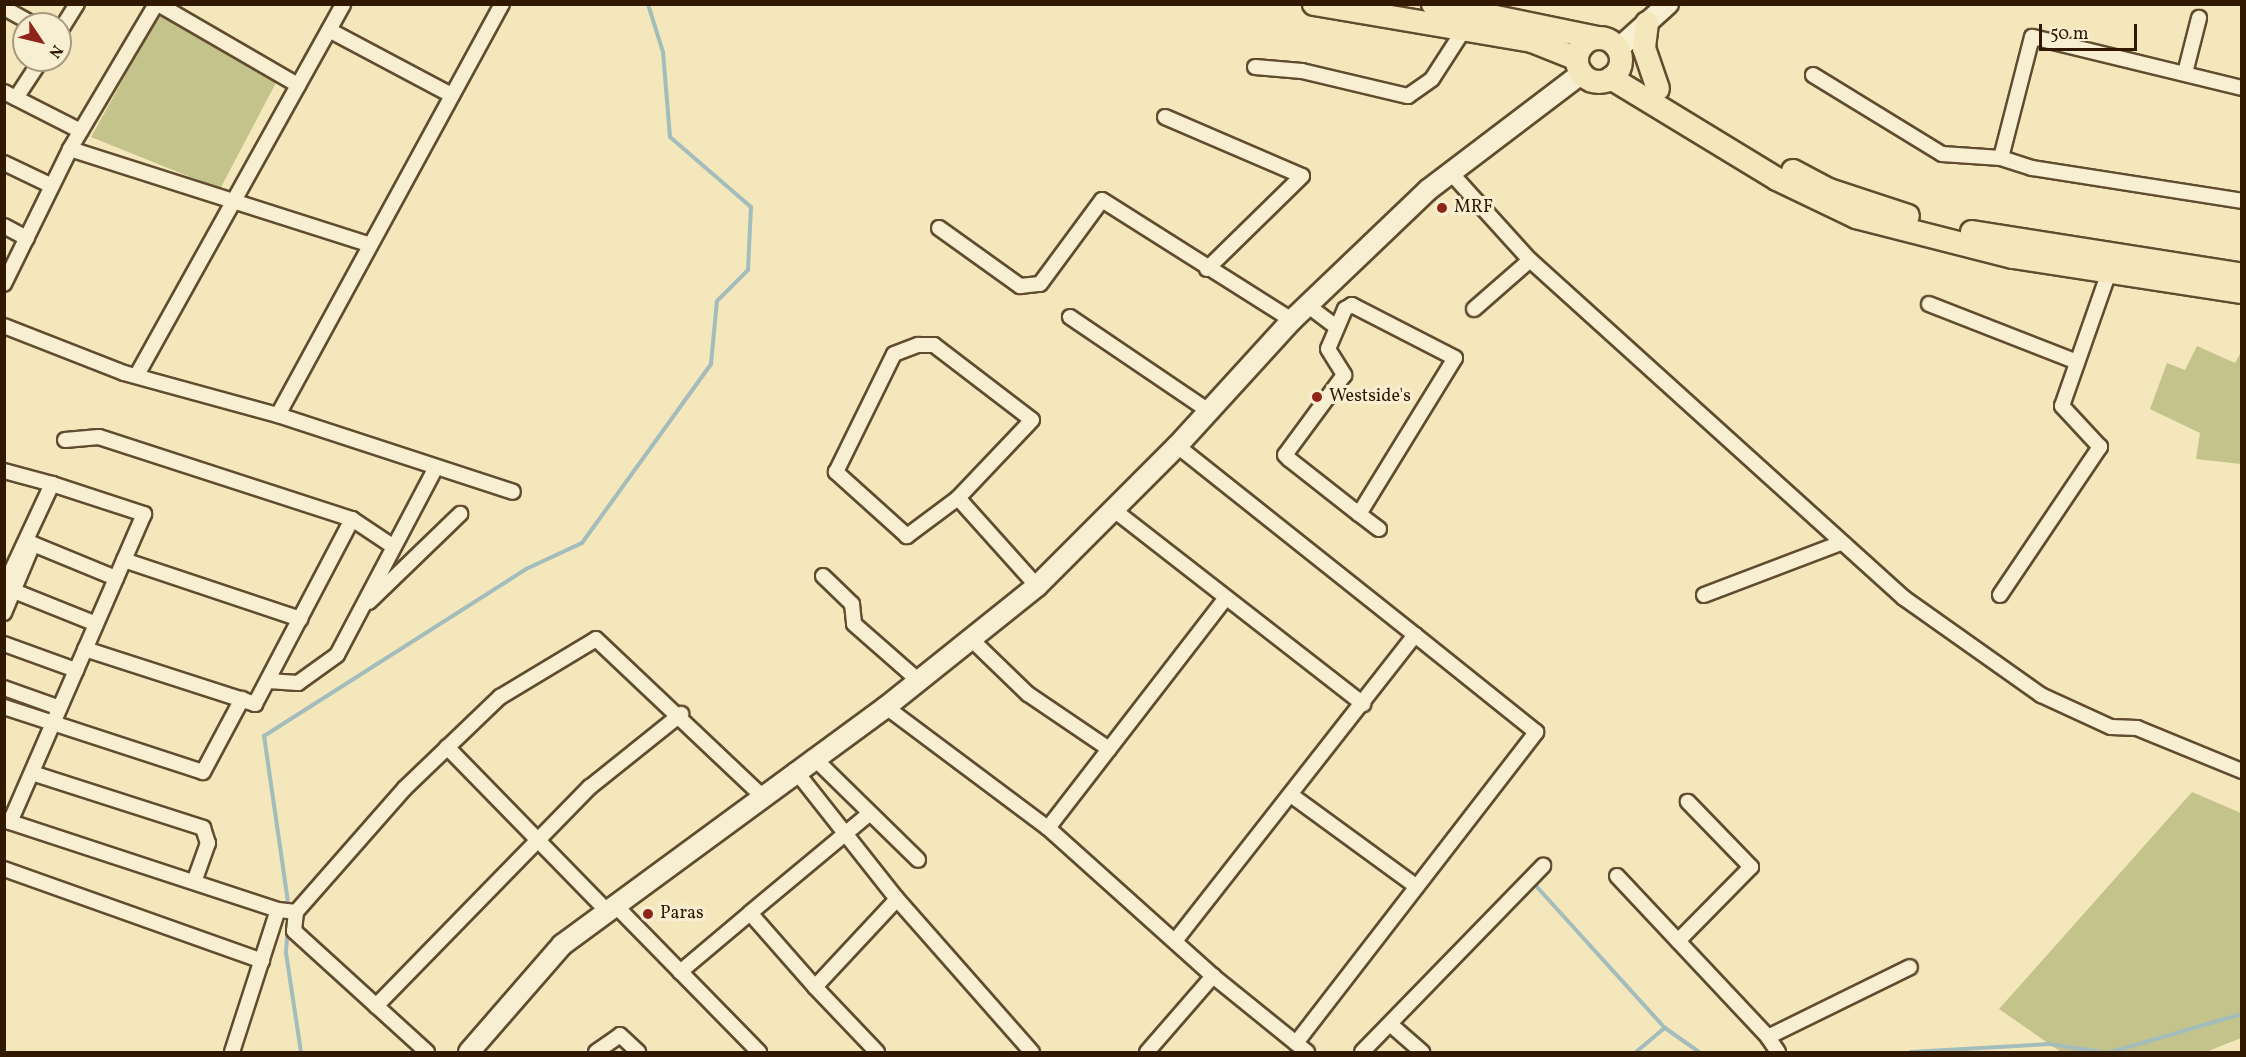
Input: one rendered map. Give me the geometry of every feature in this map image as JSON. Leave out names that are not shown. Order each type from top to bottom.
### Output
[{"type":"main road","points":[[1314,4],[1532,41],[1580,66],[1599,82],[1617,64],[1647,23],[1668,4]]},
{"type":"main road","points":[[1433,4],[1597,38],[1617,64],[1777,179],[1856,217],[2108,275],[2241,292]]},
{"type":"main road","points":[[1647,23],[1644,48],[1658,89]]},
{"type":"main road","points":[[469,1053],[562,945],[795,770],[886,707],[1037,586],[1177,446],[1307,305],[1450,172],[1580,66],[1583,46],[1597,38]]},
{"type":"main road","points":[[1617,64],[1762,154],[1868,204],[1998,238],[2241,275]]},
{"type":"street","points":[[4,284],[70,149],[157,4],[298,85]]},
{"type":"street","points":[[138,373],[343,4]]},
{"type":"street","points":[[278,415],[368,244],[502,4]]},
{"type":"street","points":[[2185,73],[2199,18]]},
{"type":"street","points":[[1255,67],[1302,71],[1408,96],[1432,79],[1464,28]]},
{"type":"street","points":[[328,30],[451,95]]},
{"type":"street","points":[[2001,158],[2032,37],[2241,88]]},
{"type":"street","points":[[30,72],[10,95],[81,131]]},
{"type":"street","points":[[1813,75],[1942,154],[2001,158],[2032,168],[2241,201]]},
{"type":"street","points":[[1165,117],[1302,176],[1207,269]]},
{"type":"street","points":[[70,149],[368,244]]},
{"type":"street","points":[[4,163],[52,186]]},
{"type":"street","points":[[1450,172],[1530,260],[1578,297],[1841,543],[1904,598],[2041,695],[2111,728],[2137,728],[2241,771]]},
{"type":"street","points":[[939,228],[1020,286],[1040,284],[1102,200],[1207,269],[1292,320]]},
{"type":"street","points":[[4,226],[27,237]]},
{"type":"street","points":[[1474,309],[1530,260]]},
{"type":"street","points":[[2000,595],[2100,447],[2062,406],[2108,275]]},
{"type":"street","points":[[1929,304],[2078,362]]},
{"type":"street","points":[[1307,305],[1336,327]]},
{"type":"street","points":[[1359,514],[1455,358],[1357,306],[1346,309],[1328,349],[1344,375],[1285,455],[1359,514],[1379,529]]},
{"type":"street","points":[[1070,317],[1209,411]]},
{"type":"street","points":[[4,326],[124,373],[138,373],[278,415],[513,492]]},
{"type":"street","points":[[918,345],[934,345],[1032,420],[958,498],[907,536],[836,472],[894,354],[918,345]]},
{"type":"street","points":[[65,440],[99,437],[352,519],[394,546]]},
{"type":"street","points":[[1177,446],[1536,732],[1296,1043]]},
{"type":"street","points":[[268,681],[285,686],[315,674],[337,655],[436,467]]},
{"type":"street","points":[[4,471],[144,514],[32,773],[7,821],[278,910],[296,912]]},
{"type":"street","points":[[4,613],[9,589],[52,484]]},
{"type":"street","points":[[958,498],[1037,586]]},
{"type":"street","points":[[1113,510],[1363,704]]},
{"type":"street","points":[[360,610],[460,514]]},
{"type":"street","points":[[85,650],[255,704],[352,519]]},
{"type":"street","points":[[1704,595],[1841,543]]},
{"type":"street","points":[[9,589],[33,544],[116,579]]},
{"type":"street","points":[[124,560],[300,619]]},
{"type":"street","points":[[823,576],[852,604],[854,624],[919,681]]},
{"type":"street","points":[[9,589],[96,624]]},
{"type":"street","points":[[1048,828],[1226,598]]},
{"type":"street","points":[[1175,941],[1415,635]]},
{"type":"street","points":[[427,1053],[294,931],[296,912],[447,747],[500,697],[596,639],[681,714],[761,795]]},
{"type":"street","points":[[972,639],[1028,694],[1109,749]]},
{"type":"street","points":[[4,644],[76,670]]},
{"type":"street","points":[[4,688],[60,708]]},
{"type":"street","points":[[4,707],[203,772],[242,699]]},
{"type":"street","points":[[886,707],[1048,828],[1213,976],[1307,1053]]},
{"type":"street","points":[[376,1006],[590,787],[681,714]]},
{"type":"street","points":[[447,747],[537,840],[680,972],[759,1053]]},
{"type":"street","points":[[813,757],[918,861]]},
{"type":"street","points":[[795,770],[897,899],[1032,1053]]},
{"type":"street","points":[[32,773],[203,828],[207,843],[194,882]]},
{"type":"street","points":[[1291,795],[1416,886]]},
{"type":"street","points":[[1678,941],[1751,867],[1688,802]]},
{"type":"street","points":[[680,972],[750,913],[847,837],[869,814]]},
{"type":"street","points":[[1362,1053],[1543,866]]},
{"type":"street","points":[[4,869],[262,961]]},
{"type":"street","points":[[1617,876],[1768,1036],[1778,1053]]},
{"type":"street","points":[[815,987],[897,899]]},
{"type":"street","points":[[232,1053],[278,910]]},
{"type":"street","points":[[750,913],[877,1053]]},
{"type":"street","points":[[1768,1036],[1910,967]]},
{"type":"street","points":[[1147,1053],[1213,976]]},
{"type":"street","points":[[1390,1024],[1422,1053]]},
{"type":"street","points":[[596,1053],[620,1035],[638,1053]]},
{"type":"shaded area","points":[[160,13],[278,79],[220,189],[91,137]]},
{"type":"shaded area","points":[[2197,346],[2235,363],[2241,352],[2241,464],[2196,459],[2200,433],[2150,409],[2167,363],[2185,370]]},
{"type":"shaded area","points":[[2192,792],[2241,813],[2241,1038],[2206,1052],[2061,1052],[1999,1009]]},
{"type":"waterway","points":[[289,909],[264,736],[526,569],[582,543],[711,364],[717,301],[748,270],[751,207],[670,137],[663,52],[648,4]]},
{"type":"waterway","points":[[1537,887],[1665,1028],[1699,1052]]},
{"type":"waterway","points":[[288,928],[286,953],[301,1052]]},
{"type":"waterway","points":[[2111,1052],[2242,1014]]},
{"type":"waterway","points":[[1636,1052],[1665,1028]]},
{"type":"waterway","points":[[1911,1052],[2049,1044],[2101,1052]]},
{"type":"place","name":"MRF","points":[[1442,208]]},
{"type":"place","name":"Westside's","points":[[1317,397]]},
{"type":"place","name":"Paras","points":[[648,914]]}]
